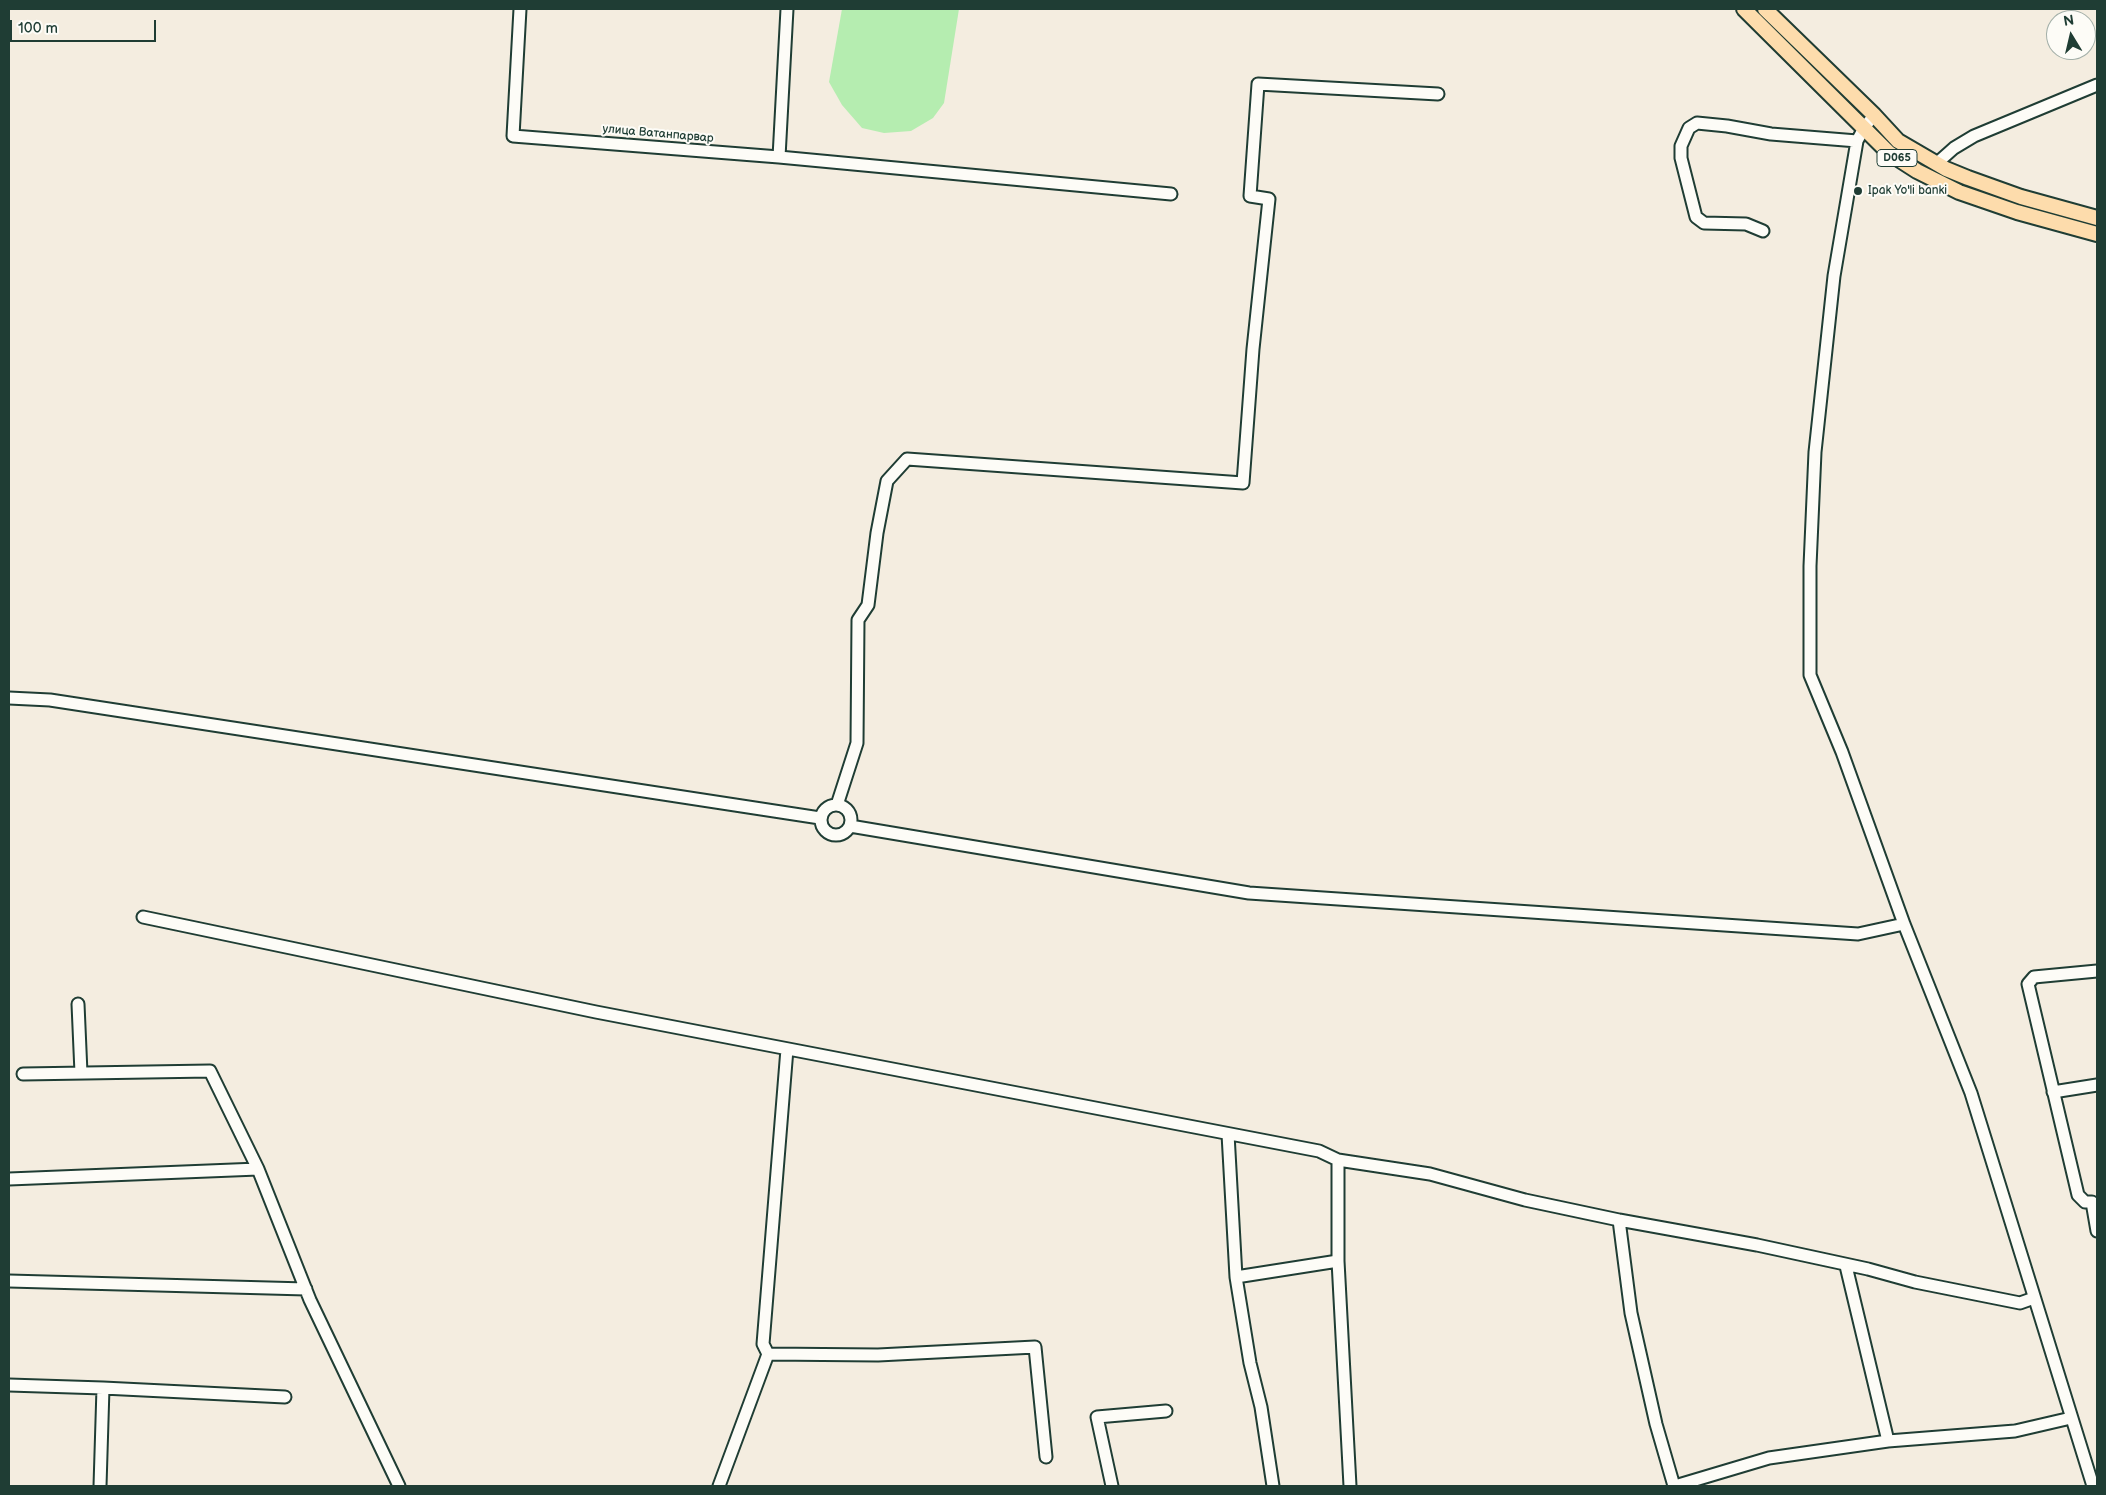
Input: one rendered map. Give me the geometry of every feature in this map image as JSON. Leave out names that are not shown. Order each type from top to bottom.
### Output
[{"type":"main road","name":"D065","points":[[1744,9],[1889,153],[1924,175],[1959,192],[2017,212],[2097,234]]},
{"type":"main road","name":"D065","points":[[1765,9],[1874,115],[1898,141],[1936,164],[1993,188],[2097,218]]},
{"type":"street","name":"улица Ватанпарвар","points":[[520,9],[514,136],[779,157]]},
{"type":"street","points":[[787,9],[779,157],[1170,194]]},
{"type":"street","points":[[837,805],[857,743],[858,620],[868,605],[877,533],[887,481],[907,459],[1243,483],[1253,349],[1269,199],[1250,196],[1258,84],[1438,94]]},
{"type":"street","points":[[1936,164],[1954,148],[1980,133],[2097,85]]},
{"type":"street","points":[[1874,115],[1857,141],[1834,276],[1815,452],[1810,566],[1810,675],[1842,752],[1904,924],[1971,1093],[2093,1486]]},
{"type":"street","points":[[1763,230],[1746,224],[1704,223],[1696,217],[1681,158],[1681,146],[1689,128],[1697,123],[1771,134],[1857,141]]},
{"type":"street","points":[[9,698],[50,700],[820,818]]},
{"type":"street","points":[[837,805],[842,806],[851,816],[850,826],[844,834],[834,836],[822,828],[820,818],[828,807],[837,805]]},
{"type":"street","points":[[850,826],[1249,893],[1858,934],[1904,924]]},
{"type":"street","points":[[143,918],[596,1012],[1318,1152],[1338,1160],[1430,1174],[1525,1200],[1757,1246],[2020,1303],[2034,1298]]},
{"type":"street","points":[[2097,972],[2034,977],[2028,984],[2078,1195],[2085,1202],[2094,1201],[2097,1231]]},
{"type":"street","points":[[78,1004],[81,1073]]},
{"type":"street","points":[[719,1486],[768,1354],[763,1344],[788,1049]]},
{"type":"street","points":[[23,1074],[210,1071],[258,1169],[306,1289],[399,1486]]},
{"type":"street","points":[[2053,1092],[2097,1085]]},
{"type":"street","points":[[1228,1134],[1236,1277],[1250,1363],[1261,1408],[1273,1486]]},
{"type":"street","points":[[1338,1160],[1338,1261],[1350,1486]]},
{"type":"street","points":[[9,1179],[258,1169]]},
{"type":"street","points":[[1619,1220],[1631,1314],[1656,1424],[1674,1486],[1769,1458],[1888,1441],[2015,1431],[2071,1418]]},
{"type":"street","points":[[1236,1277],[1338,1261]]},
{"type":"street","points":[[1846,1266],[1888,1441]]},
{"type":"street","points":[[9,1281],[306,1289]]},
{"type":"street","points":[[768,1354],[878,1356],[1035,1347],[1046,1457]]},
{"type":"street","points":[[9,1385],[285,1397]]},
{"type":"street","points":[[100,1486],[103,1388]]},
{"type":"street","points":[[1112,1486],[1097,1417],[1166,1411]]},
{"type":"green space","points":[[842,9],[959,9],[944,103],[933,118],[911,131],[884,133],[862,128],[842,105],[829,82]]},
{"type":"place","name":"Ipak Yo'li banki","points":[[1858,191]]}]
